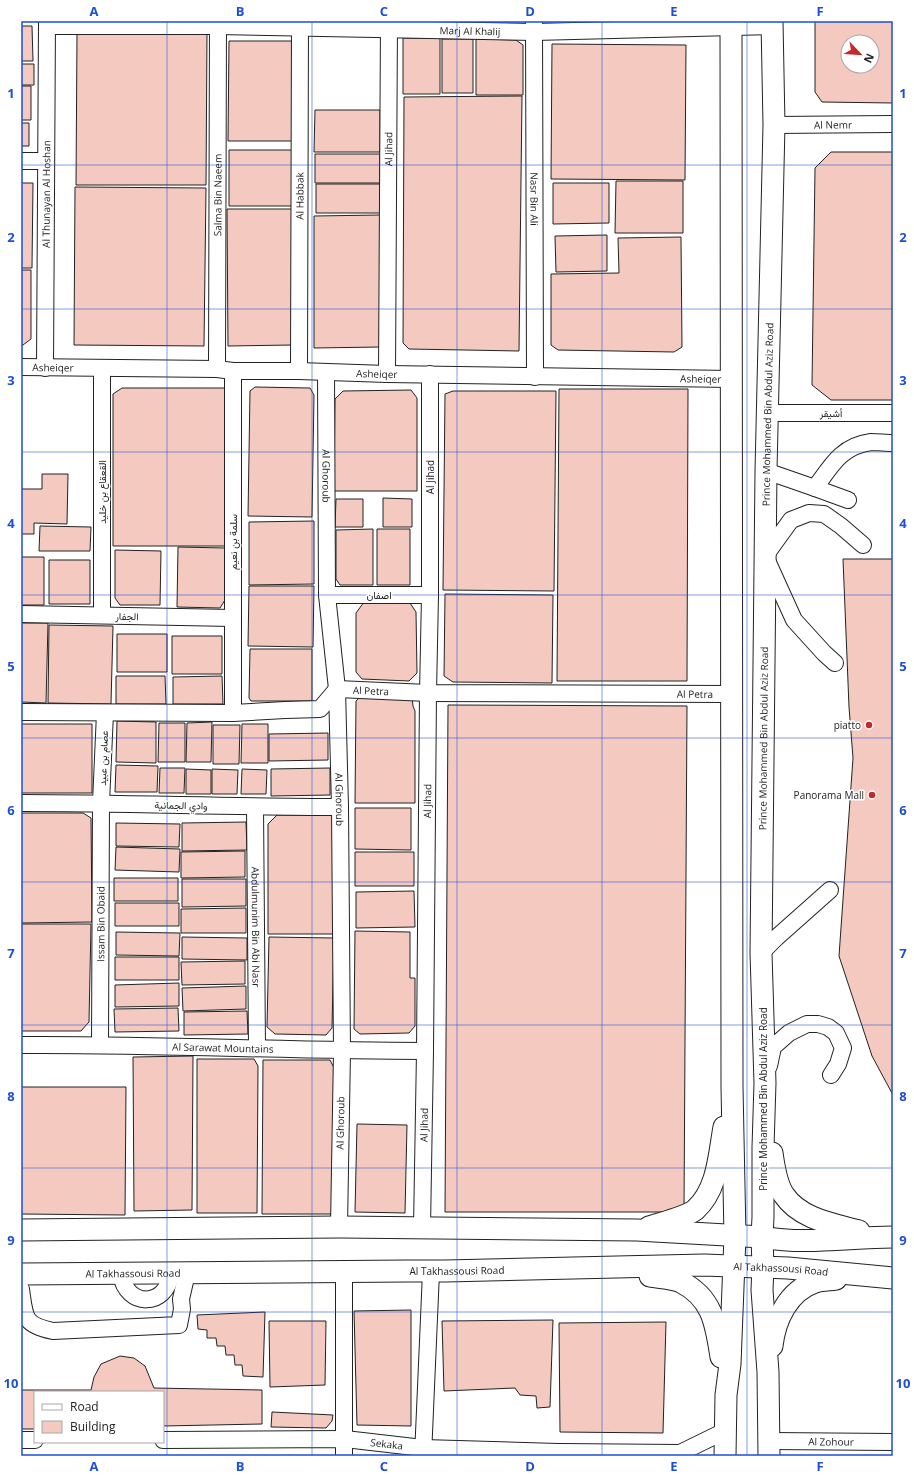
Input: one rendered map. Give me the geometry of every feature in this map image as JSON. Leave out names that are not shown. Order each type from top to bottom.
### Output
[{"type":"main road","name":"Prince Mohammed Bin Abdul Aziz Road","points":[[770,1449],[768,1372],[762,1290],[765,1083],[761,953],[766,472],[774,125],[772,23]]},
{"type":"main road","points":[[725,1456],[726,1395],[730,1364],[735,1236],[732,1087],[731,24]]},
{"type":"main road","points":[[732,623],[764,622]]},
{"type":"main road","points":[[765,1083],[772,1155],[776,1176],[783,1195],[804,1213],[820,1221],[886,1237]]},
{"type":"main road","points":[[637,1230],[685,1216],[694,1210],[700,1203],[712,1184],[715,1174],[732,1087]]},
{"type":"main road","points":[[21,1230],[339,1227],[637,1230],[776,1239],[886,1237]]},
{"type":"main road","points":[[814,1270],[785,1262],[774,1262],[771,1256],[776,1251],[823,1239]]},
{"type":"main road","name":"Al Takhassousi Road","points":[[21,1274],[344,1272],[407,1270],[431,1272],[763,1266],[888,1277]]},
{"type":"main road","points":[[607,1268],[680,1281],[696,1292],[705,1301],[713,1316],[717,1331],[726,1395]]},
{"type":"main road","points":[[768,1372],[773,1334],[777,1322],[789,1300],[798,1292],[815,1282],[888,1277]]},
{"type":"main road","points":[[730,1364],[735,1342],[737,1321],[742,1315],[751,1317],[758,1355],[768,1372]]},
{"type":"street","name":"Marj Al Khalij","points":[[47,23],[218,23],[534,27],[772,23]]},
{"type":"street","name":"Al Thunayan Al Hoshan","points":[[45,368],[47,23]]},
{"type":"street","name":"Salma Bin Naeem","points":[[217,369],[218,23]]},
{"type":"street","name":"Al Habbak","points":[[299,371],[300,24]]},
{"type":"street","name":"Al Jihad","points":[[387,374],[389,25]]},
{"type":"street","name":"Nasr Bin Ali","points":[[534,27],[535,377]]},
{"type":"street","name":"Al Nemr","points":[[774,125],[893,124]]},
{"type":"street","points":[[21,161],[46,161]]},
{"type":"street","name":"Asheiqer","points":[[21,367],[217,369],[233,371],[299,371],[535,377],[732,379]]},
{"type":"street","name":"القعقاع بن خليد","points":[[102,369],[102,615]]},
{"type":"street","name":"سلمة بن نعيم","points":[[233,371],[233,713]]},
{"type":"street","name":"Al Ghoroub","points":[[326,372],[327,596],[337,689],[340,806],[342,1051],[339,1227]]},
{"type":"street","name":"Al Jihad","points":[[422,1228],[430,595],[430,374]]},
{"type":"street","name":"أشيقر","points":[[768,413],[893,413]]},
{"type":"street","points":[[815,488],[836,460],[848,449],[871,442],[893,443]]},
{"type":"street","points":[[766,472],[848,500]]},
{"type":"street","points":[[835,663],[794,620],[765,556],[791,520],[809,513],[824,514],[863,545]]},
{"type":"street","name":"اصفان","points":[[327,596],[430,595]]},
{"type":"street","name":"الجفار","points":[[21,614],[233,618]]},
{"type":"street","points":[[21,712],[233,713],[320,709],[337,689]]},
{"type":"street","name":"Al Petra","points":[[337,689],[428,693],[731,694]]},
{"type":"street","name":"عصام بن عبيد","points":[[101,803],[105,713]]},
{"type":"street","name":"وادي الجمانية","points":[[21,803],[101,803],[255,807],[340,806]]},
{"type":"street","name":"Issam Bin Obaid","points":[[100,1045],[101,803]]},
{"type":"street","name":"Abdulmunim Bin Abi Nasr","points":[[255,807],[257,1048]]},
{"type":"street","points":[[761,953],[830,890]]},
{"type":"street","points":[[765,1083],[773,1047],[789,1033],[807,1024],[818,1024],[828,1027],[836,1033],[843,1048],[838,1064],[831,1075]]},
{"type":"street","name":"Al Sarawat Mountains","points":[[21,1045],[100,1045],[342,1051],[425,1051]]},
{"type":"street","points":[[344,1272],[344,1456]]},
{"type":"street","points":[[423,1452],[431,1272]]},
{"type":"street","points":[[21,1289],[28,1322],[40,1328],[54,1331],[179,1325],[182,1309],[179,1273]]},
{"type":"street","name":"Sekaka","points":[[164,1440],[345,1440],[423,1452],[680,1454],[725,1431]]},
{"type":"street","points":[[21,1440],[34,1440]]},
{"type":"street","name":"Al Zohour","points":[[770,1449],[893,1442]]},
{"type":"building","points":[[815,21],[893,21],[893,103],[822,102],[815,92]]},
{"type":"building","points":[[21,26],[32,26],[33,61],[21,61]]},
{"type":"building","points":[[77,33],[207,33],[206,185],[76,185]]},
{"type":"building","points":[[403,38],[440,38],[440,94],[403,94]]},
{"type":"building","points":[[442,39],[473,39],[473,93],[442,93]]},
{"type":"building","points":[[476,39],[516,40],[523,45],[523,95],[476,95]]},
{"type":"building","points":[[229,41],[295,41],[295,141],[228,141]]},
{"type":"building","points":[[552,44],[686,45],[685,180],[551,179]]},
{"type":"building","points":[[21,64],[34,64],[34,85],[21,85]]},
{"type":"building","points":[[21,86],[31,86],[31,120],[21,120]]},
{"type":"building","points":[[522,96],[519,351],[409,349],[403,343],[404,97]]},
{"type":"building","points":[[315,110],[380,110],[380,152],[314,152]]},
{"type":"building","points":[[21,123],[29,123],[29,146],[21,146]]},
{"type":"building","points":[[229,150],[294,150],[293,206],[229,206]]},
{"type":"building","points":[[831,152],[893,152],[893,400],[831,400],[812,385],[815,168]]},
{"type":"building","points":[[315,154],[380,154],[380,183],[315,183]]},
{"type":"building","points":[[616,181],[683,181],[683,233],[615,233]]},
{"type":"building","points":[[21,183],[33,183],[32,268],[21,268]]},
{"type":"building","points":[[553,183],[609,183],[609,223],[553,224]]},
{"type":"building","points":[[316,184],[381,184],[381,213],[316,213]]},
{"type":"building","points":[[75,187],[206,188],[204,346],[74,345]]},
{"type":"building","points":[[227,209],[292,209],[293,345],[228,346]]},
{"type":"building","points":[[380,215],[380,347],[314,348],[314,216]]},
{"type":"building","points":[[607,235],[607,271],[556,272],[555,236]]},
{"type":"building","points":[[681,237],[682,347],[674,352],[558,350],[551,345],[551,274],[619,273],[618,238]]},
{"type":"building","points":[[21,270],[31,270],[31,339],[23,345],[21,345]]},
{"type":"building","points":[[255,387],[310,388],[314,395],[312,517],[248,516],[250,391]]},
{"type":"building","points":[[122,388],[225,388],[225,546],[113,546],[113,394]]},
{"type":"building","points":[[559,389],[688,389],[687,681],[557,681]]},
{"type":"building","points":[[411,390],[417,398],[417,491],[334,491],[335,399],[343,391]]},
{"type":"building","points":[[453,391],[556,391],[554,591],[443,590],[445,394]]},
{"type":"building","points":[[42,474],[68,474],[67,524],[34,523],[34,534],[21,534],[21,489],[42,489]]},
{"type":"building","points":[[383,498],[412,499],[412,527],[383,527]]},
{"type":"building","points":[[336,499],[363,499],[363,527],[335,527]]},
{"type":"building","points":[[314,521],[314,584],[249,585],[249,522]]},
{"type":"building","points":[[40,526],[91,527],[90,551],[39,551]]},
{"type":"building","points":[[373,529],[373,585],[340,585],[336,579],[336,530]]},
{"type":"building","points":[[377,529],[410,529],[410,585],[377,585]]},
{"type":"building","points":[[178,547],[226,548],[225,600],[220,608],[177,607]]},
{"type":"building","points":[[115,550],[161,551],[160,605],[120,605],[115,598]]},
{"type":"building","points":[[21,557],[44,557],[44,605],[21,605]]},
{"type":"building","name":"Panorama Mall","points":[[843,559],[893,559],[893,1095],[872,1056],[839,956],[853,758],[849,707]]},
{"type":"building","points":[[49,560],[90,560],[90,604],[49,604]]},
{"type":"building","points":[[249,586],[314,586],[313,647],[248,646]]},
{"type":"building","points":[[445,594],[553,595],[552,683],[453,682],[444,676]]},
{"type":"building","points":[[364,602],[410,603],[416,612],[417,673],[409,681],[362,679],[356,672],[356,613]]},
{"type":"building","points":[[21,623],[48,623],[46,703],[21,702]]},
{"type":"building","points":[[49,625],[113,626],[111,704],[48,703]]},
{"type":"building","points":[[117,634],[167,634],[167,672],[117,672]]},
{"type":"building","points":[[172,636],[222,636],[222,674],[172,674]]},
{"type":"building","points":[[250,649],[312,649],[312,701],[251,701],[249,698]]},
{"type":"building","points":[[116,676],[165,676],[166,704],[116,704]]},
{"type":"building","points":[[222,676],[223,704],[173,704],[173,677]]},
{"type":"building","points":[[362,695],[412,697],[415,711],[415,803],[355,803],[356,701]]},
{"type":"building","points":[[448,705],[687,706],[684,1212],[445,1212]]},
{"type":"building","points":[[117,721],[156,722],[156,763],[116,762]]},
{"type":"building","points":[[212,722],[211,762],[186,762],[187,723]]},
{"type":"building","points":[[159,723],[185,723],[185,762],[158,762]]},
{"type":"building","points":[[21,724],[92,724],[92,793],[21,793]]},
{"type":"building","points":[[242,724],[268,724],[268,763],[241,763]]},
{"type":"building","points":[[213,725],[240,725],[239,764],[213,764]]},
{"type":"building","points":[[328,733],[328,760],[269,761],[269,734]]},
{"type":"building","points":[[116,765],[158,766],[157,792],[115,792]]},
{"type":"building","points":[[160,768],[185,768],[184,793],[159,793]]},
{"type":"building","points":[[330,768],[330,795],[271,796],[271,769]]},
{"type":"building","points":[[186,769],[211,770],[211,794],[186,794]]},
{"type":"building","points":[[212,769],[238,770],[237,794],[212,794]]},
{"type":"building","points":[[242,769],[267,770],[266,794],[241,794]]},
{"type":"building","points":[[355,808],[411,808],[411,850],[355,849]]},
{"type":"building","points":[[21,813],[83,813],[91,818],[92,922],[21,923]]},
{"type":"building","points":[[277,815],[336,815],[335,934],[268,934],[268,824]]},
{"type":"building","points":[[246,822],[247,850],[182,851],[182,823]]},
{"type":"building","points":[[116,823],[180,824],[179,847],[116,846]]},
{"type":"building","points":[[116,847],[180,849],[179,872],[115,870]]},
{"type":"building","points":[[245,851],[245,877],[181,878],[181,852]]},
{"type":"building","points":[[355,852],[414,852],[414,886],[355,886]]},
{"type":"building","points":[[114,878],[178,878],[178,901],[114,901]]},
{"type":"building","points":[[182,879],[246,879],[246,906],[182,907]]},
{"type":"building","points":[[414,891],[415,927],[356,928],[356,892]]},
{"type":"building","points":[[115,903],[179,903],[179,926],[115,926]]},
{"type":"building","points":[[246,908],[246,933],[181,933],[181,909]]},
{"type":"building","points":[[21,924],[91,924],[89,1022],[81,1031],[21,1031]]},
{"type":"building","points":[[355,931],[410,932],[410,978],[415,978],[415,1026],[409,1033],[360,1034],[354,1029]]},
{"type":"building","points":[[116,932],[180,933],[179,956],[116,955]]},
{"type":"building","points":[[182,937],[247,938],[247,960],[182,959]]},
{"type":"building","points":[[269,937],[334,938],[332,1028],[326,1035],[275,1034],[267,1027]]},
{"type":"building","points":[[115,957],[179,957],[179,980],[115,980]]},
{"type":"building","points":[[245,961],[245,984],[182,985],[181,962]]},
{"type":"building","points":[[179,983],[179,1006],[115,1007],[115,985]]},
{"type":"building","points":[[246,986],[246,1009],[183,1011],[182,988]]},
{"type":"building","points":[[178,1008],[179,1031],[115,1032],[114,1009]]},
{"type":"building","points":[[247,1011],[248,1034],[184,1035],[184,1012]]},
{"type":"building","points":[[193,1056],[192,1210],[134,1211],[133,1057]]},
{"type":"building","points":[[197,1059],[254,1059],[258,1066],[257,1213],[197,1213]]},
{"type":"building","points":[[263,1060],[330,1060],[334,1068],[333,1214],[262,1214]]},
{"type":"building","points":[[21,1087],[126,1087],[125,1215],[21,1214]]},
{"type":"building","points":[[357,1124],[407,1125],[405,1213],[355,1212]]},
{"type":"building","points":[[411,1310],[411,1426],[357,1425],[354,1311]]},
{"type":"building","points":[[265,1312],[263,1377],[243,1376],[242,1365],[235,1365],[234,1355],[226,1355],[225,1346],[217,1346],[216,1338],[207,1338],[207,1330],[198,1329],[197,1315]]},
{"type":"building","points":[[553,1320],[550,1407],[537,1408],[536,1396],[520,1395],[515,1388],[444,1391],[442,1321]]},
{"type":"building","points":[[269,1321],[326,1321],[325,1385],[270,1387]]},
{"type":"building","points":[[666,1322],[663,1433],[560,1432],[559,1323]]},
{"type":"building","points":[[120,1356],[134,1358],[145,1366],[154,1388],[262,1390],[262,1424],[164,1426],[164,1391],[34,1391],[34,1429],[21,1429],[21,1390],[91,1390],[94,1377],[101,1364]]},
{"type":"building","points":[[272,1412],[333,1415],[332,1421],[326,1428],[271,1427]]},
{"type":"place","name":"piatto","points":[[869,725]]},
{"type":"place","name":"Panorama Mall","points":[[872,795]]}]
